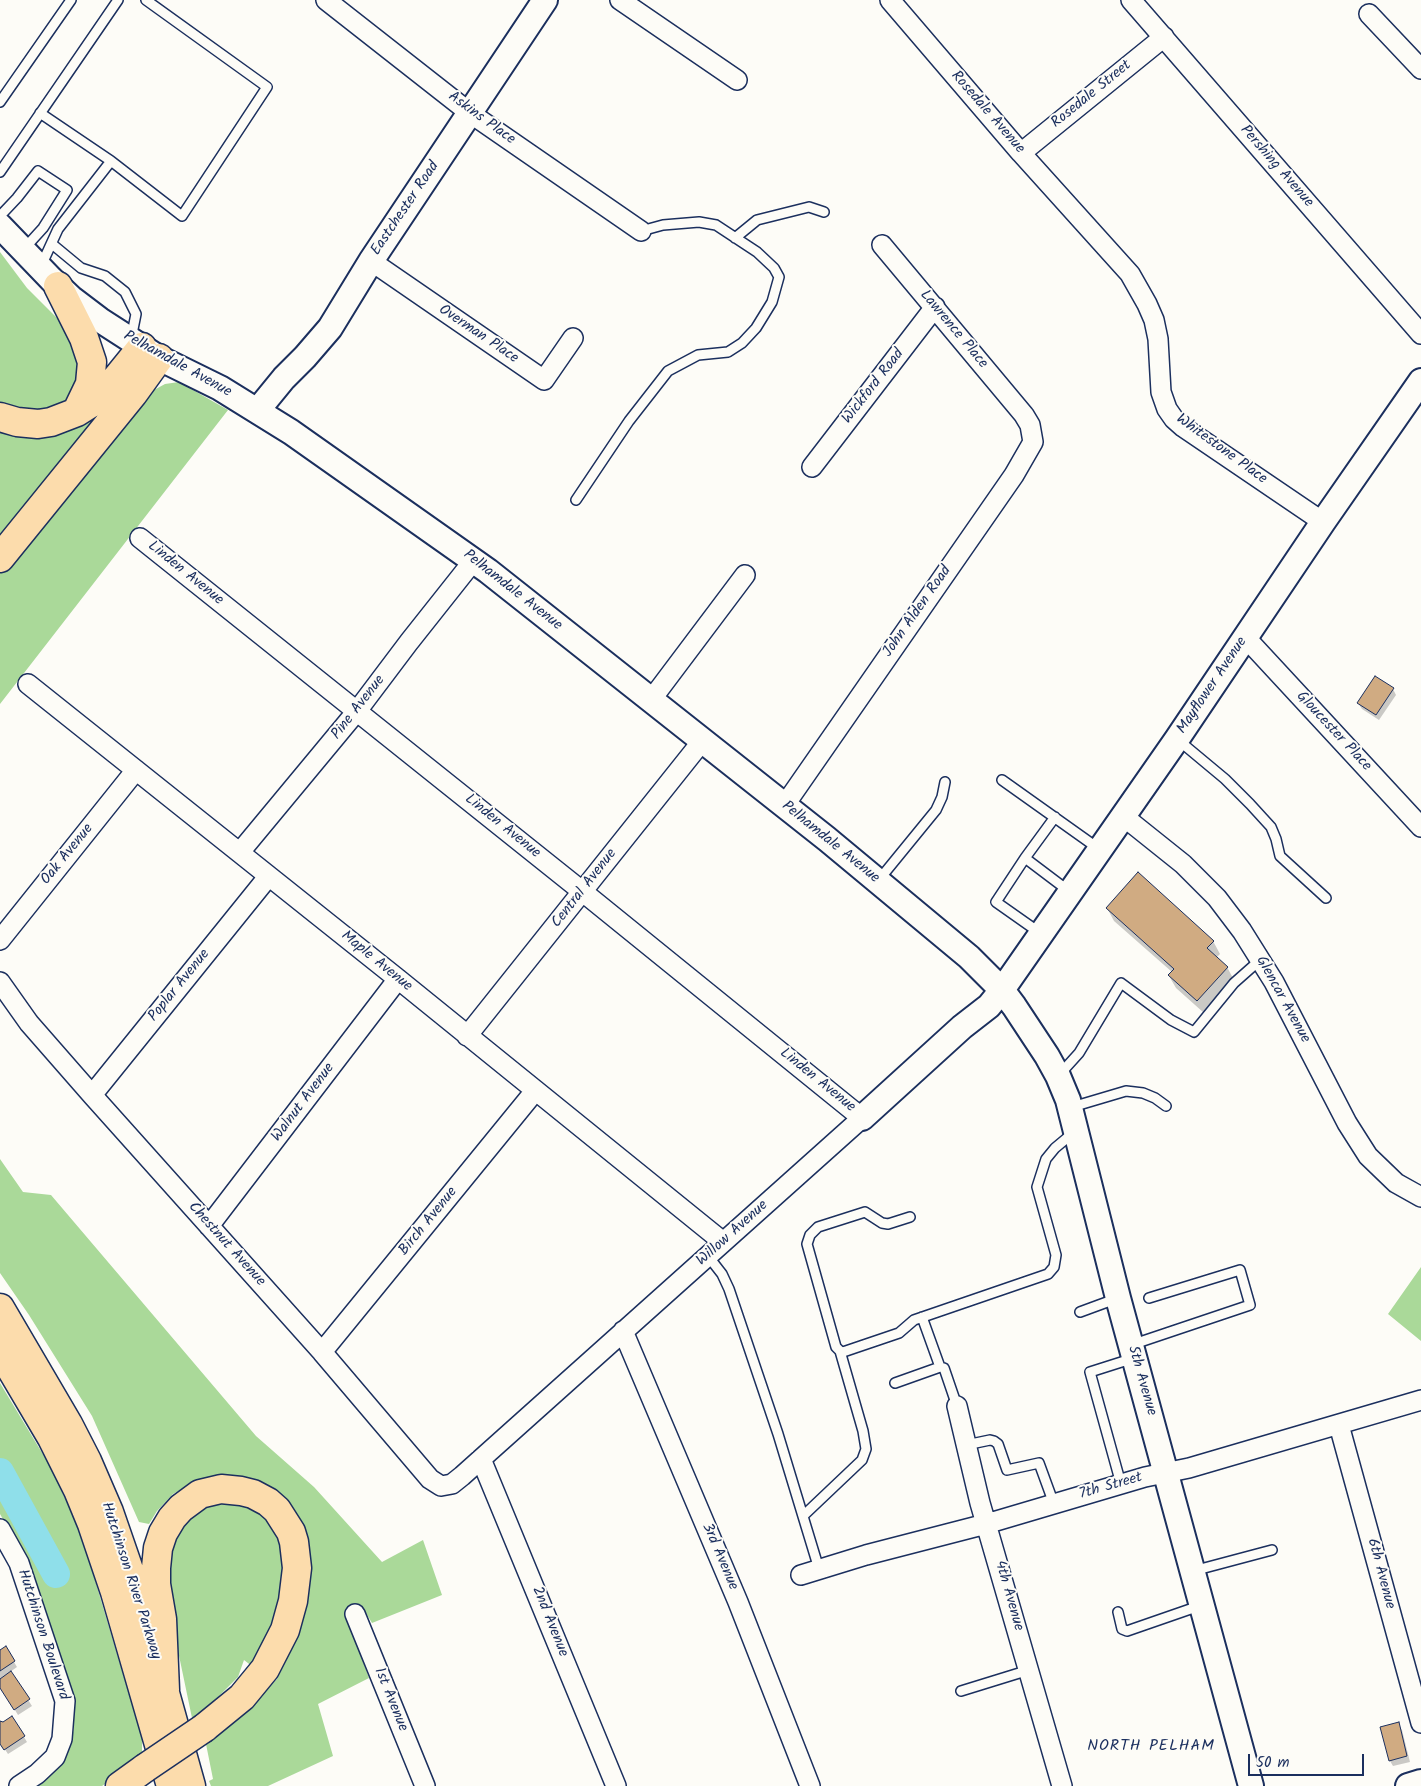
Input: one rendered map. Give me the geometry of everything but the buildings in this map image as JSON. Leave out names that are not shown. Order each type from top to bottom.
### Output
[{"type":"highway","points":[[49,277],[84,338],[92,362],[90,384],[77,412]]},
{"type":"highway","points":[[0,417],[17,422],[38,424],[51,422],[77,412],[99,398],[144,348]]},
{"type":"highway","points":[[0,558],[138,388],[144,348]]},
{"type":"highway","name":"Hutchinson River Parkway","points":[[0,1308],[65,1418],[98,1486],[129,1567],[191,1786]]},
{"type":"highway","name":"Hutchinson River Parkway","points":[[0,1350],[52,1438],[78,1490],[92,1524],[115,1592],[171,1786]]},
{"type":"highway","points":[[120,1786],[204,1728],[242,1697],[266,1668],[285,1630],[293,1601],[297,1568],[294,1542],[291,1532],[277,1510],[268,1502],[253,1494],[227,1489],[200,1494],[181,1508],[163,1533],[158,1548],[156,1584],[162,1619],[165,1690]]},
{"type":"street","name":"Askins Place","points":[[326,0],[470,113],[641,231]]},
{"type":"street","name":"Eastchester Road","points":[[257,411],[284,378],[330,328],[371,261],[545,0]]},
{"type":"street","points":[[620,0],[737,80]]},
{"type":"street","name":"Rosedale Avenue","points":[[890,0],[1021,153],[1086,225]]},
{"type":"street","name":"Pershing Avenue","points":[[1131,0],[1421,334]]},
{"type":"street","points":[[1369,14],[1421,69]]},
{"type":"street","name":"Rosedale Street","points":[[1021,153],[1164,37]]},
{"type":"street","name":"Whitestone Place","points":[[1086,225],[1130,274],[1147,304],[1158,338],[1161,392],[1167,409],[1174,418],[1183,427],[1323,522]]},
{"type":"street","name":"Pelhamdale Avenue","points":[[0,226],[49,277],[93,314],[144,348],[220,388],[291,432],[474,560],[702,740],[969,956],[1002,990]]},
{"type":"street","name":"Lawrence Place","points":[[882,245],[1024,415]]},
{"type":"street","name":"Overman Place","points":[[371,261],[544,380],[573,338]]},
{"type":"street","name":"Wickford Road","points":[[812,467],[935,307]]},
{"type":"street","name":"Mayflower Avenue","points":[[1002,990],[1177,739],[1323,522],[1421,381]]},
{"type":"street","name":"John Alden Road","points":[[784,806],[1027,455],[1033,442],[1030,425],[1024,415]]},
{"type":"street","name":"Linden Avenue","points":[[140,538],[862,1118]]},
{"type":"street","name":"Pine Avenue","points":[[240,852],[357,711],[474,560]]},
{"type":"street","points":[[651,700],[745,575]]},
{"type":"street","name":"Gloucester Place","points":[[1246,638],[1421,827]]},
{"type":"street","name":"Maple Avenue","points":[[28,684],[240,852],[268,877],[398,979],[723,1242]]},
{"type":"street","name":"Central Avenue","points":[[467,1036],[702,740]]},
{"type":"street","name":"Oak Avenue","points":[[0,940],[136,770]]},
{"type":"street","name":"Glencar Avenue","points":[[1123,816],[1184,864],[1218,898],[1242,930],[1274,982],[1347,1123],[1368,1156],[1396,1183],[1421,1197]]},
{"type":"street","name":"Poplar Avenue","points":[[92,1095],[268,877]]},
{"type":"street","name":"Walnut Avenue","points":[[209,1226],[398,979]]},
{"type":"street","name":"Chestnut Avenue","points":[[0,982],[29,1023],[322,1352],[430,1479],[441,1486],[452,1484],[462,1476]]},
{"type":"street","name":"5th Avenue","points":[[1002,990],[1020,1014],[1058,1076],[1070,1108],[1118,1298],[1202,1605],[1247,1785]]},
{"type":"street","name":"Willow Avenue","points":[[462,1476],[962,1027],[990,1006],[1002,990]]},
{"type":"street","name":"Birch Avenue","points":[[322,1352],[535,1091]]},
{"type":"street","name":"3rd Avenue","points":[[623,1331],[738,1602],[810,1786]]},
{"type":"street","name":"7th Street","points":[[801,1574],[986,1524],[1121,1484],[1189,1468],[1421,1400]]},
{"type":"street","name":"4th Avenue","points":[[957,1406],[986,1524],[1062,1786]]},
{"type":"street","name":"6th Avenue","points":[[1339,1425],[1421,1723]]},
{"type":"street","name":"2nd Avenue","points":[[481,1460],[616,1786]]},
{"type":"street","name":"Hutchinson Boulevard","points":[[0,1529],[19,1563],[65,1701],[62,1739],[55,1757],[37,1774],[19,1786]]},
{"type":"street","name":"1st Avenue","points":[[356,1614],[425,1786]]},
{"type":"street","points":[[1408,1786],[1421,1782]]},
{"type":"lane","points":[[0,102],[71,0]]},
{"type":"lane","points":[[0,172],[118,0]]},
{"type":"lane","points":[[40,113],[111,161],[182,216],[267,87],[146,0]]},
{"type":"lane","points":[[49,277],[52,244],[62,224],[111,161]]},
{"type":"lane","points":[[0,216],[38,171],[67,190],[43,228],[23,250]]},
{"type":"lane","points":[[736,238],[757,220],[809,207],[824,212]]},
{"type":"lane","points":[[576,500],[630,421],[668,371],[698,355],[728,352],[742,343],[756,328],[772,302],[779,277],[774,268],[757,252],[716,225],[699,222],[663,225],[641,231]]},
{"type":"lane","points":[[52,244],[81,268],[106,276],[126,292],[136,314],[144,348]]},
{"type":"lane","points":[[1177,739],[1225,779],[1250,804],[1271,827],[1280,856],[1326,898]]},
{"type":"lane","points":[[1002,780],[1099,849]]},
{"type":"lane","points":[[878,882],[936,810],[942,798],[945,782]]},
{"type":"lane","points":[[1041,933],[996,902],[1055,817]]},
{"type":"lane","points":[[1025,858],[1070,892]]},
{"type":"lane","points":[[1058,1076],[1079,1053],[1121,983],[1171,1020],[1194,1032],[1234,983],[1260,960]]},
{"type":"lane","points":[[1070,1108],[1126,1091],[1143,1093],[1155,1098],[1166,1106]]},
{"type":"lane","points":[[840,1351],[843,1352],[899,1333],[914,1320],[1048,1274],[1054,1268],[1056,1255],[1037,1187],[1046,1159],[1055,1148],[1076,1132]]},
{"type":"lane","points":[[803,1516],[862,1460],[866,1449],[863,1431],[840,1351],[836,1347],[807,1244],[810,1235],[818,1226],[864,1212],[882,1223],[888,1224],[910,1217]]},
{"type":"lane","points":[[708,1256],[730,1288],[778,1434],[819,1569]]},
{"type":"lane","points":[[1121,1484],[1090,1372],[1133,1351],[1250,1305],[1240,1270],[1149,1298]]},
{"type":"lane","points":[[1080,1312],[1118,1298]]},
{"type":"lane","points":[[922,1317],[940,1367],[944,1368],[957,1406]]},
{"type":"lane","points":[[895,1383],[940,1367]]},
{"type":"lane","points":[[966,1445],[990,1440],[994,1441],[998,1444],[1007,1470],[1039,1463],[1054,1504]]},
{"type":"lane","points":[[1193,1572],[1272,1550]]},
{"type":"lane","points":[[1118,1612],[1122,1629],[1127,1631],[1202,1605]]},
{"type":"lane","points":[[961,1691],[1029,1670]]},
{"type":"green space","points":[[0,252],[27,288],[67,328],[81,368],[72,396],[62,404],[49,410],[35,412],[13,408],[0,402]]},
{"type":"green space","points":[[179,382],[228,410],[0,704],[0,571],[154,390],[165,384]]},
{"type":"green space","points":[[92,413],[98,419],[0,542],[0,426]]},
{"type":"green space","points":[[0,1159],[23,1192],[51,1195],[256,1436],[314,1487],[382,1562],[423,1540],[442,1595],[372,1623],[366,1613],[354,1611],[346,1615],[369,1678],[318,1704],[333,1756],[268,1786],[211,1786],[209,1781],[213,1779],[206,1744],[253,1705],[277,1679],[299,1634],[310,1571],[258,1481],[220,1474],[194,1482],[173,1494],[157,1511],[149,1524],[139,1522],[92,1416],[29,1315],[0,1273]]},
{"type":"green space","points":[[1421,1267],[1421,1341],[1388,1314]]},
{"type":"green space","points":[[0,1383],[50,1466],[81,1533],[142,1738],[142,1758],[102,1786],[34,1786],[62,1764],[71,1745],[74,1726],[73,1701],[27,1562],[0,1514]]},
{"type":"green space","points":[[219,1496],[261,1507],[286,1542],[281,1610],[253,1667],[244,1660],[238,1677],[212,1703],[192,1718],[177,1646],[164,1567],[170,1532]]},
{"type":"waterway","points":[[0,1472],[56,1574]]},
{"type":"district","name":"NORTH PELHAM","points":[[1151,1747]]}]
